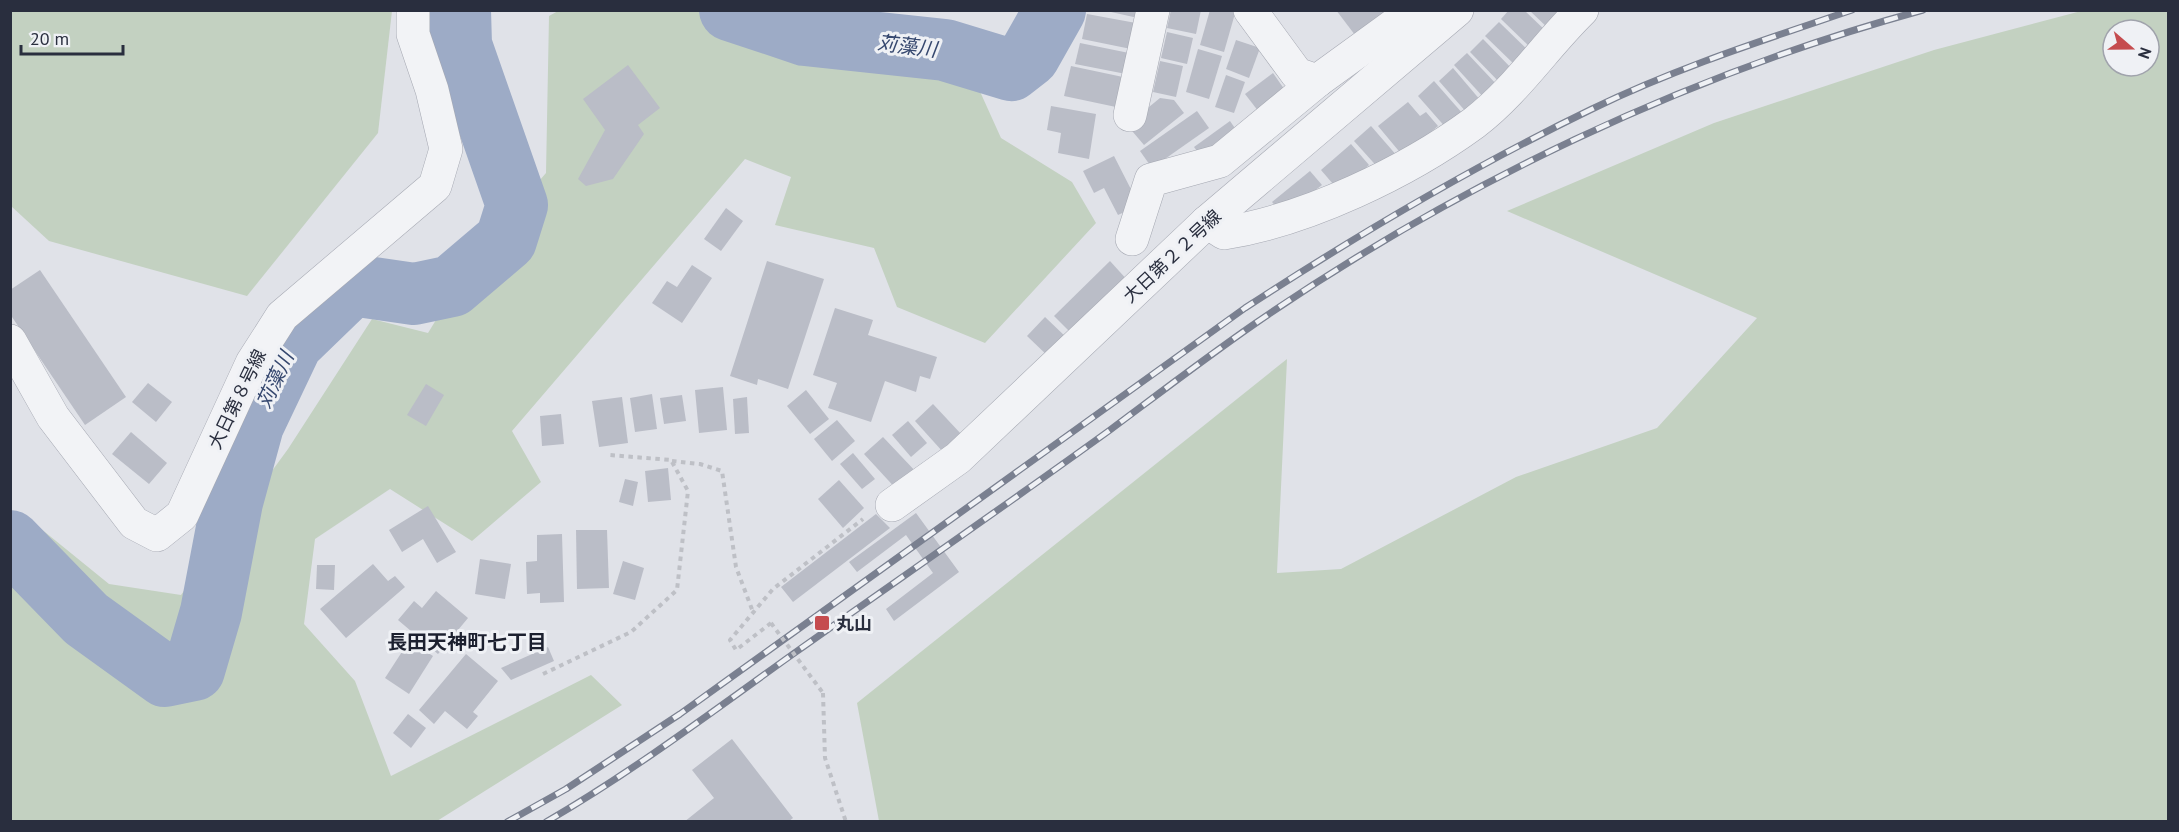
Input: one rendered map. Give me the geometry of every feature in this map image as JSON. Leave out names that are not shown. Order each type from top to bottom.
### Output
[{"type":"street","name":"大日第８号線","points":[[10,341],[53,417],[134,523],[157,535],[182,515],[252,363],[282,316],[435,186],[446,148],[432,90],[412,34],[413,10]]},
{"type":"street","points":[[1130,115],[1153,10]]},
{"type":"street","points":[[1250,10],[1297,74],[1317,81]]},
{"type":"street","points":[[1132,239],[1151,180],[1220,161],[1317,81],[1415,10]]},
{"type":"street","name":"大日第２２号線","points":[[892,505],[958,458],[1207,222],[1457,10]]},
{"type":"street","points":[[1207,222],[1224,233],[1255,229],[1319,206],[1392,173],[1474,122],[1514,87],[1582,10]]},
{"type":"path","points":[[609,455],[700,464],[722,471],[736,567],[753,612]]},
{"type":"path","points":[[543,674],[631,632],[677,590],[688,491],[671,460]]},
{"type":"path","points":[[846,822],[825,758],[823,693],[771,623],[736,650],[730,640],[773,589],[874,511],[892,505]]},
{"type":"green space","points":[[11,10],[392,11],[378,133],[247,296],[49,241],[11,206]]},
{"type":"green space","points":[[2085,10],[2168,11],[2168,821],[879,821],[857,703],[1287,359],[1277,573],[1341,569],[1516,477],[1657,428],[1757,318],[1507,211],[1714,123],[1934,50]]},
{"type":"green space","points":[[558,11],[843,11],[954,34],[1001,138],[1072,182],[1096,223],[985,343],[897,307],[874,248],[775,225],[791,177],[745,159],[512,431],[541,482],[472,541],[390,489],[315,539],[304,624],[355,681],[391,776],[591,675],[622,705],[437,821],[11,822],[11,525],[40,528],[109,584],[181,595],[288,449],[372,319],[428,333],[477,253],[546,173],[549,16]]},
{"type":"building","points":[[1102,10],[1140,10],[1138,18]]},
{"type":"building","points":[[1171,10],[1201,10],[1196,34],[1167,28]]},
{"type":"building","points":[[1210,10],[1236,10],[1224,52],[1200,45]]},
{"type":"building","points":[[1336,10],[1389,10],[1355,35]]},
{"type":"building","points":[[1509,10],[1524,10],[1548,33],[1532,49],[1501,19]]},
{"type":"building","points":[[1529,10],[1558,10],[1563,16],[1550,30]]},
{"type":"building","points":[[1087,14],[1136,23],[1131,49],[1082,39]]},
{"type":"building","points":[[1499,22],[1531,53],[1517,67],[1485,36]]},
{"type":"building","points":[[1167,32],[1193,38],[1187,64],[1161,58]]},
{"type":"building","points":[[1483,39],[1515,72],[1502,85],[1470,52]]},
{"type":"building","points":[[1236,40],[1260,48],[1249,78],[1226,69]]},
{"type":"building","points":[[1080,43],[1129,53],[1126,74],[1075,64]]},
{"type":"building","points":[[1198,49],[1222,56],[1209,99],[1186,92]]},
{"type":"building","points":[[1467,53],[1498,86],[1485,99],[1454,65]]},
{"type":"building","points":[[1160,61],[1183,66],[1176,97],[1153,92]]},
{"type":"building","points":[[628,65],[660,108],[638,125],[644,134],[613,179],[586,186],[578,179],[605,130],[583,99]]},
{"type":"building","points":[[1071,66],[1123,77],[1116,107],[1064,96]]},
{"type":"building","points":[[1453,68],[1481,101],[1467,113],[1439,81]]},
{"type":"building","points":[[1273,73],[1289,96],[1262,116],[1245,94]]},
{"type":"building","points":[[1226,75],[1245,82],[1234,113],[1215,107]]},
{"type":"building","points":[[1434,81],[1463,114],[1447,129],[1418,96]]},
{"type":"building","points":[[1160,98],[1174,100],[1184,113],[1144,145],[1127,125]]},
{"type":"building","points":[[1408,102],[1420,116],[1426,112],[1438,126],[1403,156],[1378,126]]},
{"type":"building","points":[[1051,106],[1096,114],[1089,159],[1058,153],[1061,133],[1047,130]]},
{"type":"building","points":[[1197,111],[1209,128],[1152,168],[1140,151]]},
{"type":"building","points":[[1230,121],[1241,137],[1206,163],[1194,147]]},
{"type":"building","points":[[1371,126],[1398,157],[1381,171],[1354,141]]},
{"type":"building","points":[[1351,144],[1369,165],[1339,191],[1321,170]]},
{"type":"building","points":[[1114,156],[1139,205],[1118,215],[1104,188],[1094,193],[1083,171]]},
{"type":"building","points":[[1310,171],[1322,185],[1283,215],[1272,202]]},
{"type":"building","points":[[726,208],[743,221],[721,251],[704,239]]},
{"type":"building","points":[[767,261],[824,279],[788,389],[758,379],[757,385],[730,376]]},
{"type":"building","points":[[1110,261],[1129,282],[1074,336],[1054,316]]},
{"type":"building","points":[[692,265],[712,278],[682,323],[652,303],[667,281],[677,287]]},
{"type":"building","points":[[40,270],[126,397],[85,425],[10,314],[10,290]]},
{"type":"building","points":[[835,308],[873,320],[868,335],[937,357],[930,379],[920,376],[916,392],[885,381],[871,422],[828,408],[837,383],[813,375]]},
{"type":"building","points":[[1045,317],[1068,339],[1050,358],[1027,336]]},
{"type":"building","points":[[148,383],[172,402],[156,422],[132,402]]},
{"type":"building","points":[[426,384],[444,395],[426,426],[407,415]]},
{"type":"building","points":[[723,387],[727,430],[699,433],[695,390]]},
{"type":"building","points":[[806,390],[829,419],[810,434],[787,406]]},
{"type":"building","points":[[652,394],[657,429],[635,432],[630,398]]},
{"type":"building","points":[[682,395],[686,421],[664,424],[660,398]]},
{"type":"building","points":[[622,397],[628,443],[599,447],[592,401]]},
{"type":"building","points":[[747,397],[749,433],[735,434],[733,399]]},
{"type":"building","points":[[933,404],[962,435],[943,452],[915,421]]},
{"type":"building","points":[[561,414],[564,444],[542,446],[540,416]]},
{"type":"building","points":[[837,420],[855,441],[832,461],[814,439]]},
{"type":"building","points":[[908,421],[927,443],[911,457],[892,435]]},
{"type":"building","points":[[131,432],[167,463],[149,484],[112,454]]},
{"type":"building","points":[[883,437],[918,474],[899,492],[864,454]]},
{"type":"building","points":[[853,453],[875,479],[862,489],[840,464]]},
{"type":"building","points":[[668,468],[671,500],[648,502],[645,471]]},
{"type":"building","points":[[625,479],[638,482],[633,506],[619,502]]},
{"type":"building","points":[[839,480],[864,508],[843,528],[818,499]]},
{"type":"building","points":[[428,506],[456,552],[437,563],[423,539],[402,552],[389,530]]},
{"type":"building","points":[[916,513],[959,572],[894,621],[886,609],[933,573],[906,535],[857,572],[849,562]]},
{"type":"building","points":[[876,514],[890,528],[793,602],[781,587]]},
{"type":"building","points":[[576,530],[607,530],[609,588],[577,589]]},
{"type":"building","points":[[562,534],[564,602],[540,603],[540,593],[527,594],[526,562],[537,561],[537,535]]},
{"type":"building","points":[[480,559],[511,564],[505,599],[475,594]]},
{"type":"building","points":[[623,561],[644,568],[635,600],[613,594]]},
{"type":"building","points":[[373,564],[388,581],[395,576],[405,587],[346,638],[320,609]]},
{"type":"building","points":[[317,565],[335,565],[334,590],[316,589]]},
{"type":"building","points":[[436,591],[468,618],[438,654],[398,620],[414,601],[422,608]]},
{"type":"building","points":[[409,641],[433,656],[409,694],[385,678]]},
{"type":"building","points":[[548,647],[554,661],[511,680],[501,668]]},
{"type":"building","points":[[466,654],[498,681],[473,712],[478,716],[467,729],[445,711],[434,724],[419,710]]},
{"type":"building","points":[[408,714],[426,728],[411,748],[393,733]]},
{"type":"building","points":[[732,739],[793,818],[788,822],[684,822],[714,798],[692,770]]},
{"type":"waterway","name":"苅藻川","points":[[10,541],[86,619],[165,676],[194,670],[211,612],[232,502],[253,425],[292,343],[352,285],[414,294],[452,286],[506,240],[517,205],[461,45],[460,10]]},
{"type":"waterway","name":"苅藻川","points":[[730,10],[805,35],[945,50],[1011,70],[1029,56],[1055,10]]},
{"type":"railway","points":[[507,822],[566,789],[680,714],[1245,308],[1372,228],[1503,154],[1624,94],[1720,55],[1852,10]]},
{"type":"railway","points":[[546,822],[671,741],[1071,458],[1253,325],[1330,274],[1410,226],[1491,181],[1575,139],[1660,101],[1834,36],[1923,10]]},
{"type":"place","name":"丸山","points":[[822,623]]},
{"type":"district","name":"長田天神町七丁目","points":[[467,642]]}]
